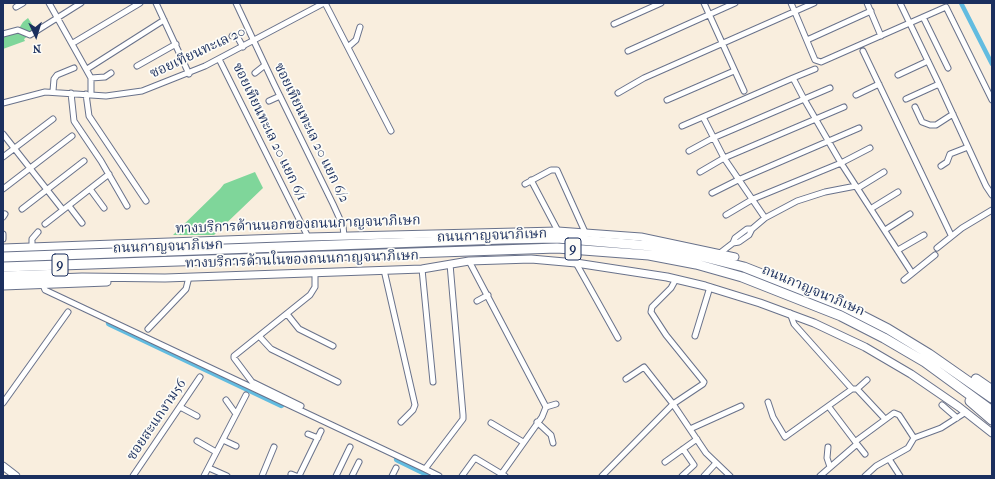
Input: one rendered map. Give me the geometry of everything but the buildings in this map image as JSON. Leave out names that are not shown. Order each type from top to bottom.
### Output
[{"type":"highway","name":"ถนนกาญจนาภิเษก","points":[[3,257],[557,238],[609,241],[674,250],[744,267],[843,306],[888,329],[929,354],[992,398]]},
{"type":"highway","name":"ถนนกาญจนาภิเษก","points":[[3,274],[504,249],[557,248],[649,255],[680,261],[742,277],[841,316],[906,351],[958,385],[992,411]]},
{"type":"highway","points":[[906,351],[992,420]]},
{"type":"highway","points":[[929,354],[992,390]]},
{"type":"main road","name":"ทางบริการด้านนอกของถนนกาญจนาภิเษก","points":[[3,248],[308,237],[558,231],[585,232],[642,238],[735,257]]},
{"type":"main road","name":"ทางบริการด้านในของถนนกาญจนาภิเษก","points":[[3,274],[29,279],[165,278],[422,269],[469,262],[531,259],[576,263],[676,279],[710,287],[790,313],[864,347],[911,374],[966,412],[992,433]]},
{"type":"main road","points":[[3,274],[91,274],[165,278]]},
{"type":"main road","points":[[3,286],[165,278]]},
{"type":"main road","points":[[3,466],[16,476]]},
{"type":"street","points":[[16,7],[23,3]]},
{"type":"street","points":[[49,3],[73,43],[91,78],[89,116],[146,201]]},
{"type":"street","points":[[3,34],[18,30],[28,35],[81,3]]},
{"type":"street","points":[[73,43],[140,3]]},
{"type":"street","points":[[156,3],[189,74]]},
{"type":"street","name":"ซอยเทียนทะเล 20 แยก 6/2","points":[[236,3],[253,42],[337,212],[343,226],[344,236]]},
{"type":"street","points":[[324,3],[391,131]]},
{"type":"street","name":"ซอยเทียนทะเล 20","points":[[3,103],[24,96],[53,91],[89,95],[121,95],[142,92],[189,74],[253,42],[324,3]]},
{"type":"street","points":[[614,24],[661,3]]},
{"type":"street","points":[[704,3],[744,91]]},
{"type":"street","points":[[628,51],[735,3]]},
{"type":"street","points":[[791,3],[815,60],[821,62],[945,7],[948,8],[992,100]]},
{"type":"street","points":[[618,93],[644,78],[814,3]]},
{"type":"street","points":[[867,3],[881,36]]},
{"type":"street","points":[[900,3],[986,186],[992,195]]},
{"type":"street","points":[[807,40],[870,11]]},
{"type":"street","points":[[923,17],[948,68]]},
{"type":"street","points":[[87,69],[164,20]]},
{"type":"street","points":[[348,47],[356,40],[360,27]]},
{"type":"street","points":[[232,36],[238,38],[243,47]]},
{"type":"street","points":[[138,66],[176,44]]},
{"type":"street","points":[[863,51],[951,235]]},
{"type":"street","name":"ซอยเทียนทะเล 20 แยก 6/1","points":[[219,59],[308,237]]},
{"type":"street","points":[[898,75],[928,61]]},
{"type":"street","points":[[255,73],[265,65]]},
{"type":"street","points":[[53,91],[54,79],[56,75],[74,68]]},
{"type":"street","points":[[682,126],[815,68]]},
{"type":"street","points":[[667,100],[734,71]]},
{"type":"street","points":[[91,78],[105,77],[111,73]]},
{"type":"street","points":[[794,78],[804,100],[840,163],[872,208],[912,273]]},
{"type":"street","points":[[856,95],[879,84]]},
{"type":"street","points":[[906,99],[939,84]]},
{"type":"street","points":[[689,151],[713,138],[830,88]]},
{"type":"street","points":[[71,93],[72,118],[109,174],[127,206]]},
{"type":"street","points":[[269,101],[280,96]]},
{"type":"street","points":[[700,172],[724,158],[844,107]]},
{"type":"street","points":[[915,107],[922,122],[930,125],[936,125],[953,114]]},
{"type":"street","points":[[703,117],[724,158],[765,218]]},
{"type":"street","points":[[3,157],[53,119]]},
{"type":"street","points":[[712,193],[738,180],[858,128]]},
{"type":"street","points":[[3,134],[63,210]]},
{"type":"street","points":[[3,189],[72,136]]},
{"type":"street","points":[[941,166],[947,162],[950,154],[968,147]]},
{"type":"street","points":[[726,215],[753,199],[840,163],[870,148]]},
{"type":"street","points":[[22,209],[84,161]]},
{"type":"street","points":[[525,184],[552,170],[556,170],[585,232]]},
{"type":"street","points":[[720,253],[733,243],[739,242],[749,235],[752,230],[765,218],[811,196],[857,187],[884,172]]},
{"type":"street","points":[[46,224],[109,174]]},
{"type":"street","points":[[531,180],[558,231]]},
{"type":"street","points":[[90,189],[104,208]]},
{"type":"street","points":[[872,208],[898,192]]},
{"type":"street","points":[[69,206],[82,223]]},
{"type":"street","points":[[937,248],[951,235],[992,210]]},
{"type":"street","points":[[885,230],[910,214]]},
{"type":"street","points":[[32,246],[32,239],[38,232]]},
{"type":"street","points":[[3,234],[3,239]]},
{"type":"street","points":[[898,250],[924,235]]},
{"type":"street","points":[[904,280],[935,255]]},
{"type":"street","points":[[469,262],[488,295],[546,407]]},
{"type":"street","points":[[576,263],[618,338]]},
{"type":"street","points":[[425,469],[463,419],[450,264]]},
{"type":"street","points":[[422,269],[433,382]]},
{"type":"street","points":[[384,270],[415,405],[413,410],[401,422]]},
{"type":"street","points":[[300,406],[254,383],[236,363],[234,356],[310,295],[315,287],[315,273]]},
{"type":"street","points":[[148,329],[186,289],[189,277]]},
{"type":"street","points":[[602,476],[673,404],[704,382],[666,335],[651,312],[652,307],[671,288],[676,279]]},
{"type":"street","points":[[40,285],[45,290],[439,476]]},
{"type":"street","points":[[695,336],[710,287]]},
{"type":"street","points":[[477,302],[488,295]]},
{"type":"street","points":[[3,403],[68,312]]},
{"type":"street","points":[[790,313],[794,324],[885,419]]},
{"type":"street","points":[[287,314],[300,328],[333,346]]},
{"type":"street","points":[[259,336],[271,349],[338,382]]},
{"type":"street","points":[[626,379],[646,365],[706,453],[730,476]]},
{"type":"street","name":"ซอยสะแกงาม56","points":[[133,476],[200,376]]},
{"type":"street","points":[[768,402],[773,417],[785,436],[867,380]]},
{"type":"street","points":[[204,476],[246,395]]},
{"type":"street","points":[[226,400],[236,414]]},
{"type":"street","points":[[462,476],[475,458],[502,475],[546,407],[556,404]]},
{"type":"street","points":[[942,405],[957,418]]},
{"type":"street","points":[[690,429],[741,406]]},
{"type":"street","points":[[180,407],[197,416]]},
{"type":"street","points":[[829,407],[865,454]]},
{"type":"street","points":[[865,476],[876,466],[908,448],[914,438],[941,428],[966,412]]},
{"type":"street","points":[[820,476],[856,442],[885,419],[896,413],[914,438]]},
{"type":"street","points":[[537,422],[551,435],[553,443]]},
{"type":"street","points":[[492,423],[523,442]]},
{"type":"street","points":[[299,476],[321,431]]},
{"type":"street","points":[[308,434],[318,438]]},
{"type":"street","points":[[665,462],[697,439]]},
{"type":"street","points":[[223,440],[236,446]]},
{"type":"street","points":[[197,441],[216,452]]},
{"type":"street","points":[[262,476],[274,447]]},
{"type":"street","points":[[336,476],[350,447]]},
{"type":"street","points":[[828,447],[826,458],[830,467]]},
{"type":"street","points":[[682,476],[694,465],[684,449]]},
{"type":"street","points":[[889,459],[900,476]]},
{"type":"street","points":[[352,476],[359,462]]},
{"type":"street","points":[[704,476],[716,463]]},
{"type":"street","points":[[209,468],[227,476]]},
{"type":"street","points":[[392,476],[396,468]]},
{"type":"green space","points":[[28,18],[35,29],[26,33],[28,36],[24,39],[25,41],[3,49],[3,36],[18,30],[23,22]]},
{"type":"green space","points":[[255,172],[263,188],[214,235],[173,235],[224,184]]},
{"type":"waterway","points":[[961,3],[992,64]]},
{"type":"waterway","points":[[110,323],[281,404]]},
{"type":"waterway","points":[[398,459],[433,476]]}]
